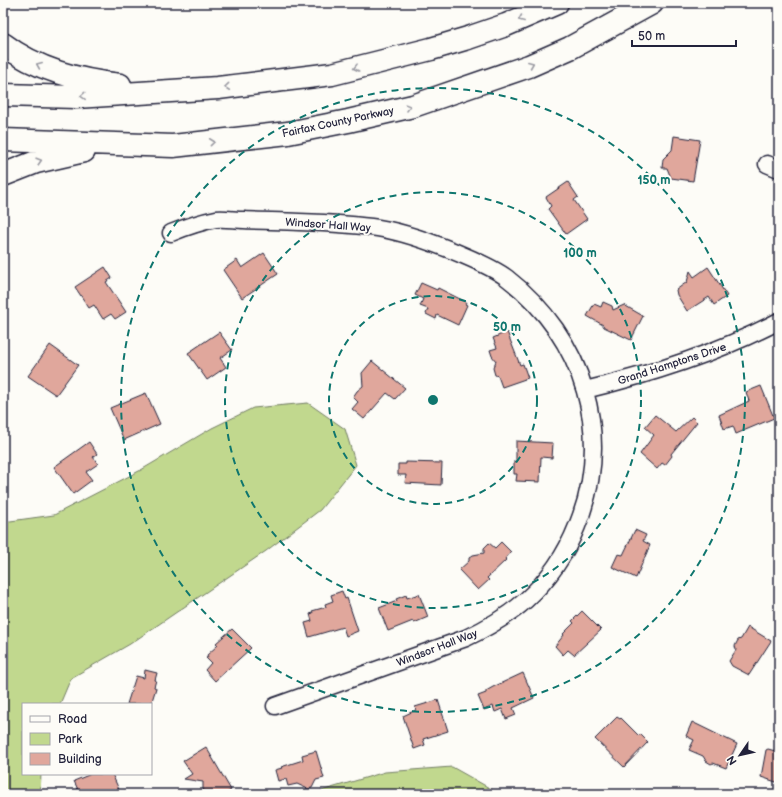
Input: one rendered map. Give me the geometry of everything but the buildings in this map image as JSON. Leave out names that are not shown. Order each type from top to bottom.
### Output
[{"type":"highway","points":[[3,95],[76,97],[173,91],[218,88],[332,74],[468,38],[506,25],[557,3]]},
{"type":"highway","name":"Fairfax County Parkway","points":[[3,140],[173,146],[288,133],[348,121],[413,106],[529,66],[570,48],[652,3]]},
{"type":"highway","points":[[3,44],[34,63],[56,72],[81,79],[173,91]]},
{"type":"highway","points":[[3,175],[36,162],[89,150],[173,146]]},
{"type":"street","name":"Windsor Hall Way","points":[[171,233],[193,224],[218,219],[345,224],[379,228],[445,247],[505,277],[526,294],[545,315],[561,338],[575,363],[585,390],[591,414],[593,457],[589,489],[582,514],[572,538],[560,560],[544,581],[527,599],[491,626],[466,638],[275,706]]},
{"type":"street","name":"Grand Hamptons Drive","points":[[585,390],[612,384],[707,355],[779,321]]},
{"type":"green space","points":[[308,403],[345,429],[356,465],[320,510],[266,551],[130,644],[71,678],[60,703],[22,703],[22,775],[41,775],[40,794],[3,794],[3,522],[54,515],[141,470],[212,428],[253,408]]},
{"type":"green space","points":[[452,767],[500,794],[311,794],[385,772]]},
{"type":"green space","points":[[300,791],[311,794],[299,794]]}]
